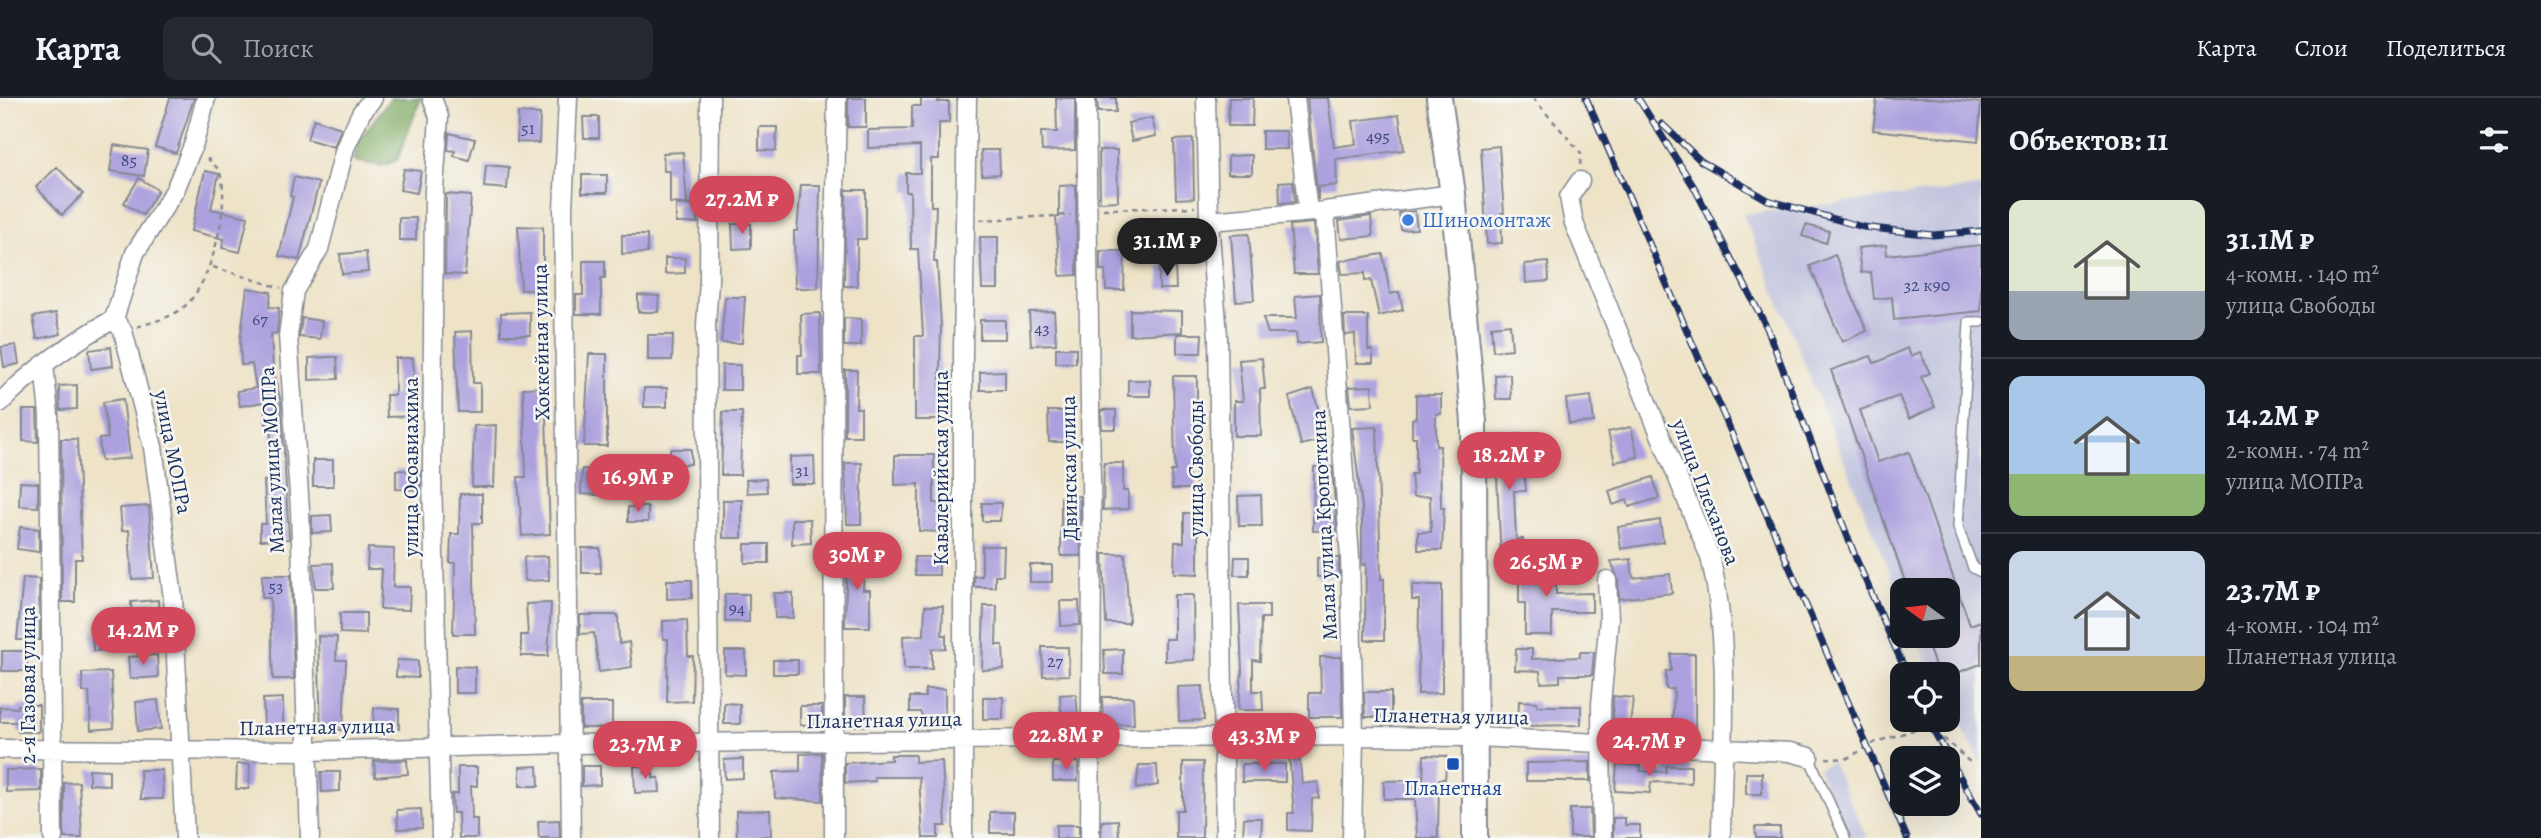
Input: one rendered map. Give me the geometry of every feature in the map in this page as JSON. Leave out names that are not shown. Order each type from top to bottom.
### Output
[{"type":"main road","points":[[1439,98],[1453,194],[1474,422],[1475,838]]},
{"type":"street","points":[[0,403],[44,364],[119,325],[135,253],[175,190],[194,143],[206,98]]},
{"type":"street","name":"Малая улица МОПРа","points":[[310,838],[300,510],[288,336],[294,292],[319,248],[345,148],[361,113],[373,98]]},
{"type":"street","name":"улица Осоавиахима","points":[[432,98],[439,117],[434,189],[432,476],[441,838]]},
{"type":"street","name":"Хоккейная улица","points":[[568,98],[563,210],[571,838]]},
{"type":"street","points":[[710,98],[709,281],[706,325],[710,838]]},
{"type":"street","points":[[834,838],[833,292],[837,98]]},
{"type":"street","name":"Кавалерийская улица","points":[[963,838],[964,221],[967,98]]},
{"type":"street","name":"Двинская улица","points":[[1086,98],[1092,570],[1088,739],[1090,838]]},
{"type":"street","name":"улица Свободы","points":[[1206,98],[1209,214],[1218,335],[1218,508],[1225,736],[1225,838]]},
{"type":"street","name":"Малая улица Кропоткина","points":[[1295,98],[1317,212],[1349,532],[1354,736],[1352,838]]},
{"type":"street","name":"улица Плеханова","points":[[1580,181],[1569,197],[1574,223],[1710,557],[1716,583],[1723,667],[1721,838]]},
{"type":"street","points":[[1209,214],[1317,212],[1453,194]]},
{"type":"street","name":"улица МОПРа","points":[[119,325],[155,461],[173,598],[185,838]]},
{"type":"street","name":"2-я Газовая улица","points":[[44,364],[49,415],[50,749],[53,838]]},
{"type":"street","points":[[1602,838],[1601,704],[1609,618],[1607,580]]},
{"type":"street","name":"Планетная улица","points":[[0,749],[308,751],[568,744],[832,744],[1354,736],[1475,737],[1790,752],[1809,757]]},
{"type":"lane","points":[[1981,322],[1969,322],[1958,527],[1973,568],[1981,572]]},
{"type":"lane","points":[[1809,757],[1845,838]]},
{"type":"path","points":[[1533,98],[1580,153],[1580,181]]},
{"type":"path","points":[[119,325],[170,317],[187,304],[212,267],[222,204],[220,172],[194,143]]},
{"type":"path","points":[[964,221],[1088,212],[1209,214]]},
{"type":"path","points":[[212,267],[294,292]]},
{"type":"path","points":[[1809,757],[1846,760],[1876,742],[1930,725],[1973,765]]},
{"type":"shaded area","points":[[1981,187],[1981,762],[1960,725],[1960,662],[1927,662],[1921,648],[1960,648],[1960,578],[1892,578],[1743,214]]},
{"type":"shaded area","points":[[1832,762],[1867,838],[1848,838],[1818,768]]},
{"type":"green space","points":[[391,98],[421,98],[397,160],[382,166],[354,161],[360,139]]},
{"type":"building","points":[[170,98],[194,98],[176,153],[155,147]]},
{"type":"building","points":[[848,98],[866,98],[866,127],[848,127]]},
{"type":"building","points":[[921,98],[939,98],[938,102],[949,102],[949,123],[939,123],[939,159],[931,159],[931,206],[936,206],[934,262],[937,262],[941,325],[939,420],[915,420],[915,336],[923,336],[918,249],[911,249],[910,192],[906,192],[906,173],[920,173],[920,146],[868,148],[868,130],[912,129],[912,106],[921,106]]},
{"type":"building","points":[[1056,98],[1075,98],[1075,150],[1042,151],[1041,132],[1057,132]]},
{"type":"building","points":[[1097,98],[1116,98],[1116,112],[1098,112]]},
{"type":"building","points":[[1229,98],[1253,98],[1252,126],[1228,126]]},
{"type":"building","points":[[1307,98],[1328,98],[1334,147],[1356,144],[1353,121],[1399,115],[1404,150],[1336,159],[1337,185],[1318,187],[1318,200]]},
{"type":"building","points":[[1877,98],[1934,98],[1981,103],[1978,141],[1873,130]]},
{"type":"building","points":[[518,113],[540,114],[539,143],[517,142]]},
{"type":"building","points":[[583,117],[599,117],[599,138],[584,138]]},
{"type":"building","points":[[1152,118],[1156,136],[1132,141],[1128,123]]},
{"type":"building","points":[[314,119],[341,128],[334,147],[307,139]]},
{"type":"building","points":[[759,127],[777,127],[776,151],[759,150]]},
{"type":"building","points":[[1262,131],[1286,131],[1287,149],[1262,149]]},
{"type":"building","points":[[449,133],[475,139],[469,160],[454,156],[455,151],[448,150]]},
{"type":"building","points":[[1193,139],[1194,198],[1176,199],[1174,140]]},
{"type":"building","points":[[114,145],[148,150],[144,176],[110,171]]},
{"type":"building","points":[[1499,146],[1504,213],[1501,213],[1502,243],[1487,244],[1481,148]]},
{"type":"building","points":[[981,150],[999,150],[1000,174],[982,175]]},
{"type":"building","points":[[1099,150],[1117,150],[1118,201],[1100,202]]},
{"type":"building","points":[[683,152],[687,204],[670,203],[670,171],[664,171],[663,153]]},
{"type":"building","points":[[1252,155],[1252,174],[1228,174],[1228,156]]},
{"type":"building","points":[[486,165],[509,167],[507,189],[484,187]]},
{"type":"building","points":[[57,167],[83,194],[62,215],[36,187]]},
{"type":"building","points":[[404,169],[421,171],[417,193],[400,190]]},
{"type":"building","points":[[205,171],[219,174],[211,209],[248,217],[240,252],[222,248],[224,239],[191,231]]},
{"type":"building","points":[[582,175],[607,175],[607,193],[582,193]]},
{"type":"building","points":[[294,177],[319,183],[299,260],[279,256],[293,197],[290,196]]},
{"type":"building","points":[[139,178],[158,190],[143,215],[124,203]]},
{"type":"building","points":[[1293,181],[1295,202],[1280,203],[1279,182]]},
{"type":"building","points":[[801,185],[820,185],[818,288],[795,288],[794,231],[797,231]]},
{"type":"building","points":[[1076,185],[1077,275],[1060,276],[1056,217],[1059,217],[1059,186]]},
{"type":"building","points":[[846,190],[866,190],[866,239],[857,239],[857,286],[844,286]]},
{"type":"building","points":[[446,194],[471,196],[465,275],[445,274]]},
{"type":"building","points":[[676,205],[697,205],[697,223],[676,223]]},
{"type":"building","name":"Шиномонтаж","points":[[1415,211],[1417,229],[1401,230],[1399,213]]},
{"type":"building","points":[[1371,216],[1373,236],[1341,239],[1339,221]]},
{"type":"building","points":[[399,218],[416,218],[416,240],[399,240]]},
{"type":"building","points":[[1314,223],[1318,274],[1294,274],[1290,225]]},
{"type":"building","points":[[732,224],[751,224],[751,248],[733,249]]},
{"type":"building","points":[[1806,225],[1829,231],[1826,243],[1802,236]]},
{"type":"building","points":[[518,226],[543,227],[543,290],[521,290]]},
{"type":"building","points":[[1249,234],[1254,300],[1236,301],[1231,235]]},
{"type":"building","points":[[622,235],[647,235],[647,253],[622,254]]},
{"type":"building","points":[[980,237],[998,237],[998,289],[982,289]]},
{"type":"building","points":[[1886,245],[1887,255],[1981,245],[1981,311],[1894,320],[1892,297],[1874,299],[1871,272],[1861,273],[1858,248]]},
{"type":"building","points":[[1100,251],[1125,251],[1124,290],[1106,290],[1105,270],[1100,270]]},
{"type":"building","points":[[366,252],[368,272],[342,274],[340,254]]},
{"type":"building","points":[[1383,254],[1390,294],[1399,292],[1403,310],[1379,316],[1371,280],[1365,281],[1365,273],[1342,274],[1340,261]]},
{"type":"building","points":[[1835,255],[1867,331],[1842,342],[1810,266]]},
{"type":"building","points":[[665,258],[685,258],[685,273],[665,274]]},
{"type":"building","points":[[583,261],[605,261],[605,278],[601,278],[601,314],[576,314],[576,295],[583,295]]},
{"type":"building","points":[[1548,262],[1549,281],[1526,283],[1525,264]]},
{"type":"building","points":[[1175,266],[1176,289],[1159,289],[1159,267]]},
{"type":"building","points":[[247,288],[271,292],[269,307],[279,308],[277,333],[271,334],[273,370],[281,403],[289,539],[260,540],[260,524],[266,524],[264,481],[274,480],[270,424],[266,424],[264,402],[240,406],[237,391],[256,388],[252,364],[241,365],[240,341]]},
{"type":"building","points":[[1320,294],[1321,342],[1297,344],[1296,333],[1268,333],[1263,318],[1297,318],[1295,296]]},
{"type":"building","points":[[638,295],[659,296],[658,312],[638,312]]},
{"type":"building","points":[[725,297],[745,297],[742,343],[721,343]]},
{"type":"building","points":[[1130,310],[1182,311],[1182,332],[1130,335]]},
{"type":"building","points":[[1054,311],[1056,344],[1031,345],[1029,312]]},
{"type":"building","points":[[530,312],[530,335],[501,335],[501,313]]},
{"type":"building","points":[[56,313],[61,334],[37,339],[33,317]]},
{"type":"building","points":[[820,313],[821,374],[798,374],[798,355],[802,355],[801,314]]},
{"type":"building","points":[[1344,316],[1368,316],[1368,350],[1373,350],[1373,363],[1356,363],[1355,334],[1345,335]]},
{"type":"building","points":[[302,318],[322,321],[320,339],[299,337]]},
{"type":"building","points":[[844,318],[861,319],[861,346],[844,346]]},
{"type":"building","points":[[980,320],[1005,320],[1005,339],[980,339]]},
{"type":"building","points":[[1510,324],[1512,349],[1493,351],[1491,326]]},
{"type":"building","points":[[472,331],[473,383],[480,383],[480,412],[458,412],[455,332]]},
{"type":"building","points":[[1177,334],[1202,334],[1201,353],[1177,353]]},
{"type":"building","points":[[648,335],[673,335],[672,360],[648,360]]},
{"type":"building","points":[[16,345],[19,364],[4,367],[1,347]]},
{"type":"building","points":[[111,347],[113,366],[91,369],[89,350]]},
{"type":"building","points":[[1056,348],[1076,348],[1076,363],[1056,363]]},
{"type":"building","points":[[1907,348],[1911,356],[1920,352],[1930,373],[1921,377],[1935,407],[1909,419],[1899,396],[1860,410],[1878,462],[1909,452],[1953,578],[1904,578],[1831,370],[1871,356],[1874,363]]},
{"type":"building","points":[[589,354],[607,354],[607,446],[584,446]]},
{"type":"building","points":[[337,357],[338,379],[309,380],[309,358]]},
{"type":"building","points":[[395,358],[413,358],[416,416],[387,417],[386,395],[395,395]]},
{"type":"building","points":[[1262,358],[1265,389],[1260,389],[1261,436],[1234,436],[1234,401],[1243,401],[1239,360]]},
{"type":"building","points":[[722,365],[740,365],[740,390],[722,390]]},
{"type":"building","points":[[845,370],[857,370],[856,408],[861,408],[861,436],[845,436]]},
{"type":"building","points":[[1005,371],[1005,390],[980,390],[980,372]]},
{"type":"building","points":[[1510,374],[1511,399],[1496,399],[1495,375]]},
{"type":"building","points":[[1173,376],[1197,376],[1197,446],[1200,446],[1200,464],[1196,464],[1196,489],[1172,489],[1171,471],[1175,471]]},
{"type":"building","points":[[1128,380],[1150,380],[1150,396],[1128,396]]},
{"type":"building","points":[[77,385],[77,409],[60,410],[59,386]]},
{"type":"building","points":[[1372,386],[1373,405],[1351,406],[1349,387]]},
{"type":"building","points":[[545,387],[550,534],[522,536],[518,477],[526,477],[523,388]]},
{"type":"building","points":[[644,388],[667,388],[667,407],[644,407]]},
{"type":"building","points":[[1313,389],[1319,412],[1314,414],[1320,440],[1301,445],[1289,397]]},
{"type":"building","points":[[1416,395],[1441,395],[1441,414],[1436,414],[1436,446],[1440,446],[1441,508],[1444,508],[1442,550],[1418,550],[1418,532],[1431,532],[1430,496],[1413,497],[1411,474],[1416,474],[1416,437],[1412,437],[1412,419],[1416,418]]},
{"type":"building","points":[[1591,396],[1594,422],[1569,424],[1566,399]]},
{"type":"building","points":[[123,399],[130,458],[101,461],[99,439],[108,438],[103,402]]},
{"type":"building","points":[[23,410],[37,410],[38,442],[23,441]]},
{"type":"building","points":[[1101,410],[1116,410],[1116,429],[1102,429]]},
{"type":"building","points":[[1048,411],[1072,411],[1072,442],[1049,442]]},
{"type":"building","points":[[723,412],[742,412],[740,475],[721,475]]},
{"type":"building","points":[[496,425],[494,487],[472,487],[474,426]]},
{"type":"building","points":[[1377,427],[1384,640],[1365,640],[1366,564],[1362,565],[1362,507],[1352,428]]},
{"type":"building","points":[[1631,427],[1638,457],[1615,462],[1608,432]]},
{"type":"building","points":[[1521,434],[1526,491],[1514,491],[1516,539],[1523,539],[1523,560],[1501,560],[1495,436]]},
{"type":"building","points":[[61,439],[77,439],[82,559],[75,559],[75,602],[62,602]]},
{"type":"building","points":[[670,449],[691,449],[691,464],[670,465]]},
{"type":"building","points":[[895,455],[934,455],[934,503],[943,503],[942,532],[919,531],[919,484],[895,485]]},
{"type":"building","points":[[814,456],[815,484],[790,484],[790,457]]},
{"type":"building","points":[[313,460],[333,460],[333,486],[313,486]]},
{"type":"building","points":[[845,463],[862,463],[861,524],[847,524]]},
{"type":"building","points":[[1104,463],[1123,463],[1123,491],[1128,491],[1128,509],[1103,510]]},
{"type":"building","points":[[1314,467],[1332,467],[1337,530],[1313,531]]},
{"type":"building","points":[[582,469],[600,470],[599,495],[581,494]]},
{"type":"building","points":[[396,470],[421,471],[420,490],[396,489]]},
{"type":"building","points":[[654,471],[678,472],[678,490],[653,490]]},
{"type":"building","points":[[1653,477],[1659,498],[1629,507],[1627,500],[1613,505],[1609,491]]},
{"type":"building","points":[[766,479],[767,492],[747,493],[746,480]]},
{"type":"building","points":[[20,482],[38,483],[38,507],[19,506]]},
{"type":"building","points":[[460,494],[482,494],[482,523],[473,523],[475,634],[453,634],[455,563],[450,563],[451,534],[459,534]]},
{"type":"building","points":[[1261,495],[1262,526],[1239,526],[1238,496]]},
{"type":"building","points":[[1080,496],[1081,556],[1061,556],[1061,497]]},
{"type":"building","points":[[723,500],[742,500],[742,538],[723,538]]},
{"type":"building","points":[[982,503],[1001,503],[1000,521],[982,521]]},
{"type":"building","points":[[149,506],[154,578],[132,579],[129,530],[122,531],[120,508]]},
{"type":"building","points":[[628,507],[648,507],[648,522],[628,522]]},
{"type":"building","points":[[1184,513],[1198,513],[1198,574],[1174,573],[1175,542],[1184,542]]},
{"type":"building","points":[[331,515],[332,532],[312,533],[312,516]]},
{"type":"building","points":[[792,519],[810,519],[811,543],[792,544]]},
{"type":"building","points":[[1660,520],[1663,542],[1621,549],[1618,527]]},
{"type":"building","points":[[20,527],[39,529],[39,552],[17,549]]},
{"type":"building","points":[[745,544],[769,544],[769,563],[745,563]]},
{"type":"building","points":[[1571,545],[1589,545],[1589,568],[1572,568]]},
{"type":"building","points":[[982,546],[1004,546],[1003,575],[995,575],[995,587],[974,587],[974,576],[982,576]]},
{"type":"building","points":[[368,548],[394,549],[393,587],[410,587],[409,610],[380,609],[382,569],[367,569]]},
{"type":"building","points":[[582,548],[600,548],[601,573],[582,573]]},
{"type":"building","points":[[847,551],[865,552],[863,590],[870,590],[870,627],[845,627]]},
{"type":"building","points":[[1103,554],[1125,554],[1129,623],[1106,623]]},
{"type":"building","points":[[548,556],[549,580],[525,581],[524,557]]},
{"type":"building","points":[[914,557],[939,557],[939,575],[915,575]]},
{"type":"building","points":[[1235,557],[1249,557],[1249,575],[1234,575]]},
{"type":"building","points":[[1317,558],[1339,558],[1339,576],[1317,577]]},
{"type":"building","points":[[1631,559],[1633,578],[1670,574],[1672,593],[1619,599],[1618,579],[1611,561]]},
{"type":"building","points":[[333,563],[334,588],[315,588],[314,564]]},
{"type":"building","points":[[1030,565],[1052,565],[1052,582],[1030,582]]},
{"type":"building","points":[[1519,566],[1556,566],[1556,594],[1592,593],[1592,612],[1552,612],[1552,635],[1525,635],[1525,603],[1519,603]]},
{"type":"building","points":[[262,575],[291,575],[294,679],[273,679],[270,598],[262,598]]},
{"type":"building","points":[[23,578],[39,579],[40,640],[17,640]]},
{"type":"building","points":[[667,580],[692,580],[692,598],[667,599]]},
{"type":"building","points":[[1412,585],[1442,585],[1442,693],[1418,694],[1419,600],[1412,600]]},
{"type":"building","points":[[774,593],[793,593],[793,618],[775,618]]},
{"type":"building","points":[[725,594],[749,594],[749,622],[725,622]]},
{"type":"building","points":[[1174,595],[1193,595],[1194,660],[1165,661],[1165,639],[1174,639]]},
{"type":"building","points":[[1960,597],[1970,625],[1981,621],[1981,664],[1960,672],[1960,662],[1934,662],[1929,648],[1960,648]]},
{"type":"building","points":[[158,600],[159,621],[132,623],[131,602]]},
{"type":"building","points":[[1060,601],[1079,601],[1080,625],[1061,626]]},
{"type":"building","points":[[551,603],[548,656],[521,656],[521,635],[528,635],[526,604]]},
{"type":"building","points":[[1239,605],[1269,605],[1269,618],[1261,618],[1260,661],[1253,660],[1253,691],[1262,691],[1263,710],[1238,710],[1242,671]]},
{"type":"building","points":[[925,606],[943,606],[942,635],[946,635],[946,648],[932,649],[932,669],[904,669],[903,636],[924,635]]},
{"type":"building","points":[[984,606],[997,606],[996,645],[1003,645],[1004,669],[982,670]]},
{"type":"building","points":[[340,613],[366,613],[366,634],[340,633]]},
{"type":"building","points":[[580,615],[618,615],[619,644],[629,642],[632,667],[599,672],[594,633],[580,634]]},
{"type":"building","points":[[687,620],[688,656],[693,656],[692,701],[667,702],[668,639],[663,639],[663,621]]},
{"type":"building","points":[[112,630],[114,649],[93,651],[92,632]]},
{"type":"building","points":[[318,636],[337,637],[336,660],[346,660],[343,730],[321,730]]},
{"type":"building","points":[[1042,647],[1068,647],[1069,675],[1043,676]]},
{"type":"building","points":[[1123,649],[1123,674],[1105,674],[1104,650]]},
{"type":"building","points":[[1516,649],[1532,649],[1532,659],[1580,657],[1580,652],[1594,652],[1592,675],[1560,675],[1560,682],[1541,683],[1540,671],[1515,670]]},
{"type":"building","points":[[2,651],[27,651],[27,671],[2,671]]},
{"type":"building","points":[[725,651],[746,651],[746,675],[725,674]]},
{"type":"building","points":[[1671,654],[1695,654],[1695,732],[1672,731],[1674,689],[1666,689],[1666,671],[1671,671]]},
{"type":"building","points":[[157,655],[158,677],[130,679],[128,657]]},
{"type":"building","points":[[1320,657],[1341,657],[1342,717],[1309,717],[1309,693],[1321,693]]},
{"type":"building","points":[[397,660],[418,661],[418,678],[396,677]]},
{"type":"building","points":[[773,660],[798,660],[798,674],[773,674]]},
{"type":"building","points":[[455,666],[475,667],[475,693],[455,693]]},
{"type":"building","points":[[111,672],[114,728],[91,730],[89,692],[83,692],[82,673]]},
{"type":"building","points":[[1203,686],[1204,720],[1179,721],[1178,687]]},
{"type":"building","points":[[925,689],[945,689],[945,721],[925,721],[920,712],[910,712],[910,697],[925,697]]},
{"type":"building","points":[[1364,692],[1391,692],[1391,717],[1365,717]]},
{"type":"building","points":[[1076,694],[1079,727],[1051,728],[1050,713],[1061,713],[1060,695]]},
{"type":"building","points":[[1613,696],[1633,698],[1630,726],[1613,725]]},
{"type":"building","points":[[845,697],[865,697],[866,726],[845,726]]},
{"type":"building","points":[[983,697],[1003,697],[1003,719],[983,719]]},
{"type":"building","points":[[1102,697],[1133,697],[1134,724],[1103,725]]},
{"type":"building","points":[[283,698],[283,727],[264,728],[263,699]]},
{"type":"building","points":[[158,700],[161,729],[138,731],[136,702]]},
{"type":"building","points":[[1519,701],[1537,702],[1537,706],[1581,706],[1581,725],[1518,726]]},
{"type":"building","points":[[581,703],[612,703],[612,728],[581,728]]},
{"type":"building","points":[[724,703],[740,704],[740,724],[724,724]]},
{"type":"building","points":[[18,705],[39,705],[39,732],[18,732],[18,722],[0,722],[0,707],[18,708]]},
{"type":"building","points":[[800,706],[822,706],[822,725],[800,725]]},
{"type":"building","points":[[374,708],[399,709],[399,729],[373,728]]},
{"type":"building","points":[[822,753],[823,801],[775,798],[774,772],[800,771],[800,754]]},
{"type":"building","points":[[1299,754],[1302,784],[1318,782],[1319,798],[1312,799],[1311,831],[1288,830],[1288,813],[1294,813],[1289,755]]},
{"type":"building","points":[[891,755],[915,755],[915,762],[942,761],[946,826],[938,826],[938,838],[923,838],[919,777],[874,777],[875,781],[845,783],[845,763],[891,760]]},
{"type":"building","points":[[1424,755],[1447,756],[1445,779],[1439,779],[1438,838],[1417,838],[1415,799],[1384,799],[1384,781],[1423,780]]},
{"type":"building","points":[[743,759],[743,778],[725,779],[724,760]]},
{"type":"building","points":[[407,760],[408,774],[375,777],[374,761]]},
{"type":"building","points":[[1053,762],[1078,762],[1078,781],[1053,781]]},
{"type":"building","points":[[1183,762],[1203,762],[1202,838],[1176,838],[1176,810],[1183,810]]},
{"type":"building","points":[[1590,762],[1590,781],[1526,781],[1526,763]]},
{"type":"building","points":[[237,764],[250,764],[249,789],[236,789]]},
{"type":"building","points":[[1242,764],[1285,764],[1285,782],[1242,782]]},
{"type":"building","points":[[1617,764],[1641,766],[1640,771],[1666,772],[1666,766],[1691,766],[1691,783],[1651,782],[1650,793],[1615,791]]},
{"type":"building","points":[[1139,765],[1157,765],[1158,785],[1136,789]]},
{"type":"building","points":[[538,766],[539,786],[520,786],[520,767]]},
{"type":"building","points":[[582,766],[600,766],[600,785],[582,786]]},
{"type":"building","points":[[634,766],[645,766],[645,773],[653,773],[653,778],[659,778],[660,792],[635,793]]},
{"type":"building","points":[[458,767],[477,767],[477,786],[471,786],[472,819],[477,819],[477,838],[459,838],[458,813],[453,813],[452,794],[458,794]]},
{"type":"building","points":[[41,769],[41,791],[6,792],[6,770]]},
{"type":"building","points":[[89,769],[109,770],[109,785],[89,784]]},
{"type":"building","points":[[140,770],[162,770],[163,799],[141,799]]},
{"type":"building","points":[[321,772],[340,772],[340,791],[322,792]]},
{"type":"building","points":[[1746,773],[1762,773],[1762,794],[1746,794]]},
{"type":"building","points":[[79,782],[82,838],[64,838],[64,783]]},
{"type":"building","points":[[421,809],[422,828],[398,829],[397,810]]},
{"type":"building","points":[[1570,809],[1590,809],[1591,837],[1570,837]]},
{"type":"building","points":[[770,810],[771,836],[737,838],[736,811]]},
{"type":"building","points":[[990,812],[1014,812],[1014,833],[990,833]]},
{"type":"building","points":[[1244,818],[1262,818],[1261,838],[1243,838]]},
{"type":"building","points":[[1613,818],[1625,818],[1625,825],[1640,825],[1640,838],[1613,838]]},
{"type":"building","points":[[559,820],[560,838],[539,838],[538,821]]},
{"type":"building","points":[[1118,820],[1119,838],[1101,838],[1102,821]]},
{"type":"building","points":[[1056,825],[1079,825],[1079,838],[1056,838]]},
{"type":"building","points":[[1755,827],[1780,827],[1780,838],[1756,838]]},
{"type":"railway","points":[[1586,98],[1907,838]]},
{"type":"railway","points":[[1638,98],[1694,187],[1767,328],[1857,561],[1902,662]]},
{"type":"railway","points":[[1662,124],[1701,161],[1768,200],[1863,227],[1933,235],[1981,231]]},
{"type":"railway","points":[[1934,732],[1981,814]]},
{"type":"place","name":"Шиномонтаж","points":[[1408,220]]},
{"type":"place","name":"Планетная","points":[[1453,764]]}]
